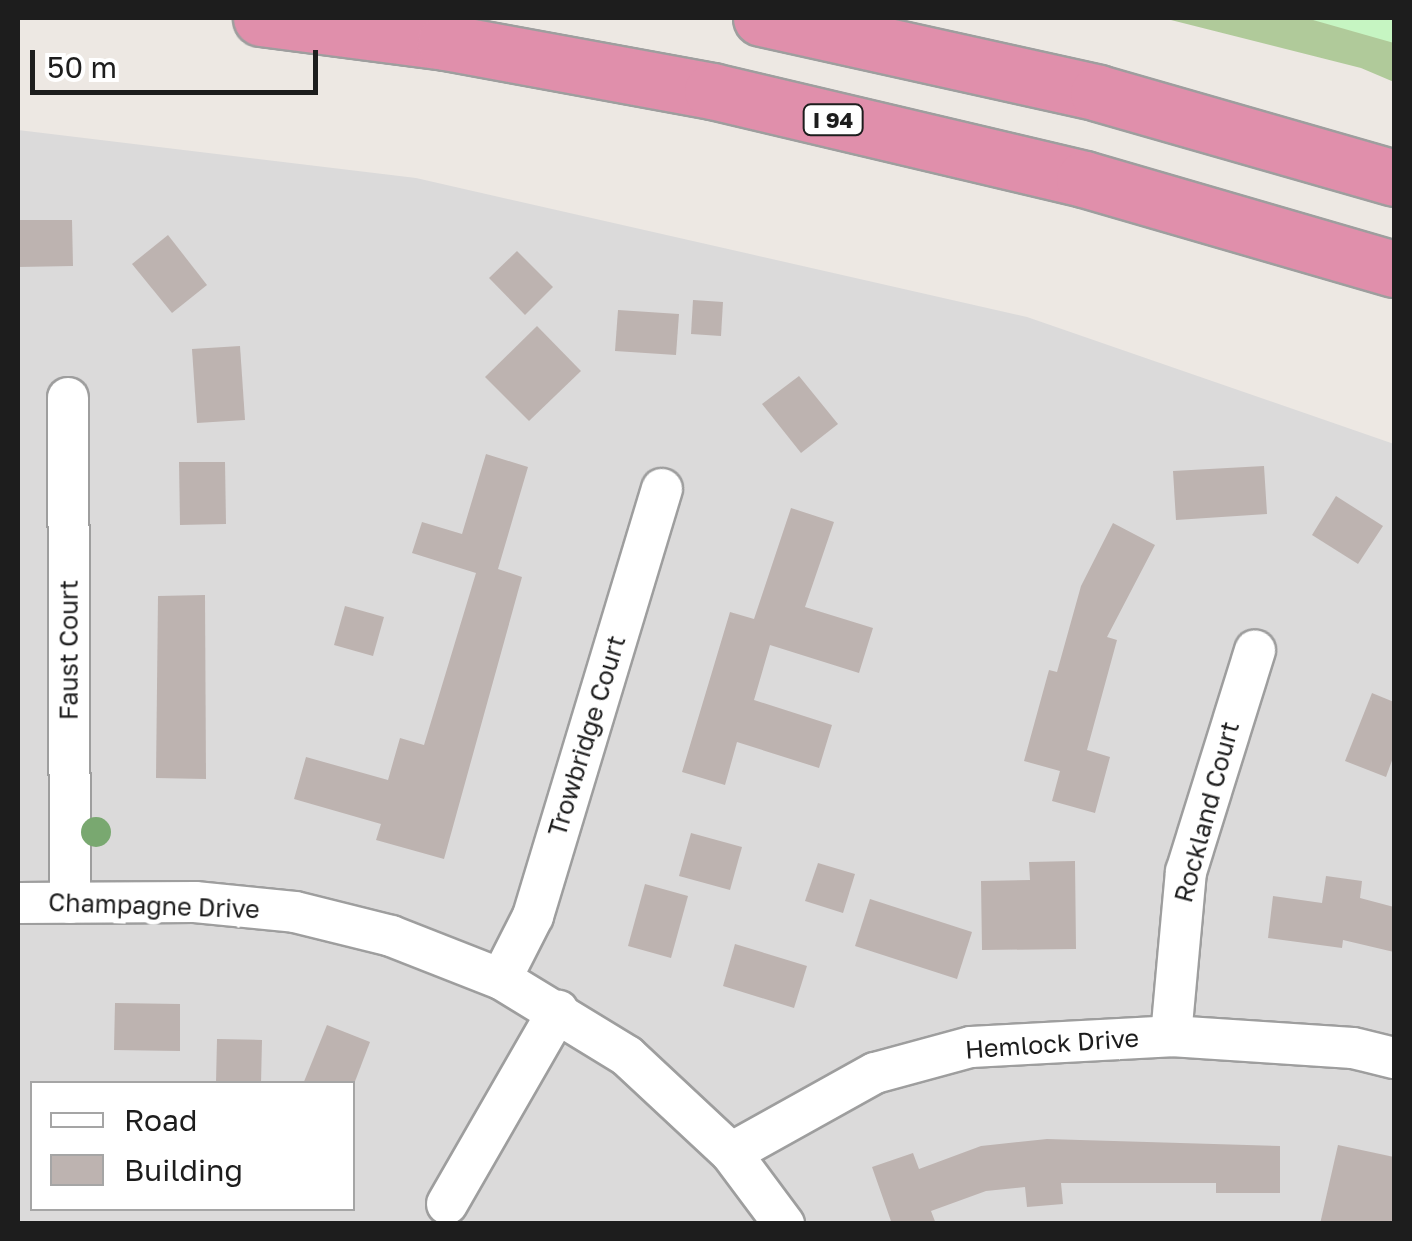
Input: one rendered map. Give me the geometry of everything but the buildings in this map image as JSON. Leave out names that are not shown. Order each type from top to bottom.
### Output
[{"type":"highway","name":"I 94","points":[[261,18],[445,42],[712,92],[1084,179],[1394,269]]},
{"type":"highway","points":[[760,18],[1098,94],[1394,178]]},
{"type":"street","name":"Faust Court","points":[[68,398],[70,902]]},
{"type":"street","name":"Trowbridge Court","points":[[501,978],[532,916],[662,489]]},
{"type":"street","name":"Rockland Court","points":[[1171,1036],[1186,872],[1255,651]]},
{"type":"street","name":"Champagne Drive","points":[[18,903],[196,902],[295,912],[391,936],[501,978],[627,1056],[731,1154],[784,1224]]},
{"type":"street","points":[[447,1204],[558,1012]]},
{"type":"street","name":"Hemlock Drive","points":[[731,1154],[875,1073],[971,1047],[1171,1036],[1335,1046],[1394,1058]]},
{"type":"shaded area","points":[[18,130],[416,178],[1027,317],[1394,444],[1394,1223],[18,1224]]},
{"type":"green space","points":[[1163,18],[1394,18],[1394,82],[1361,68]]},
{"type":"green space","points":[[1306,18],[1394,18],[1394,43]]}]
